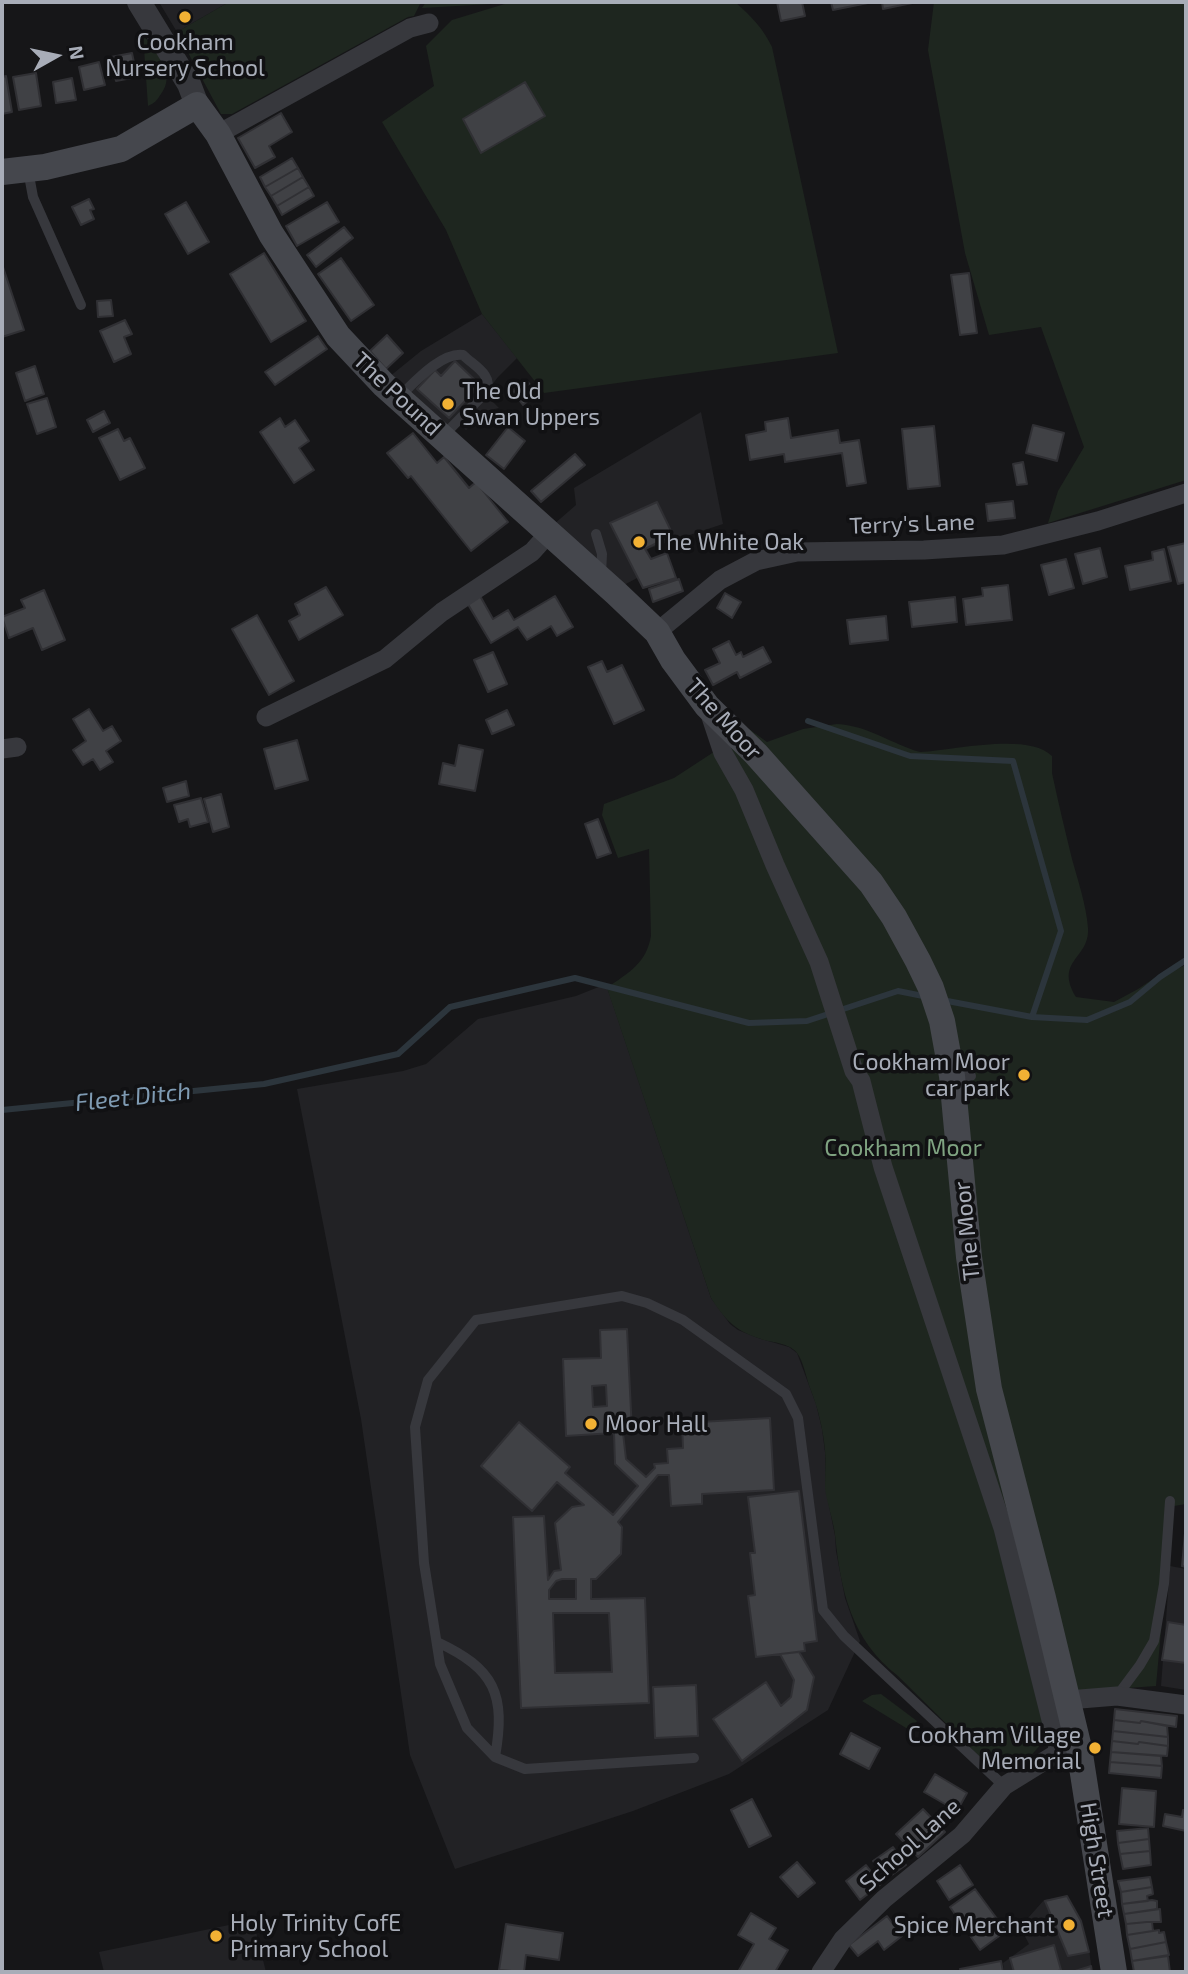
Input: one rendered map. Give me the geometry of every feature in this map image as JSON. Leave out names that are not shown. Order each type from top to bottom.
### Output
[{"type":"main road","name":"The Pound","points":[[197,105],[218,134],[271,234],[338,337],[399,398],[657,632]]},
{"type":"main road","points":[[2,172],[28,170],[121,149],[197,105]]},
{"type":"main road","name":"The Moor","points":[[657,632],[673,660],[707,706],[756,754],[871,883],[894,917],[930,988],[961,1076],[969,1257],[989,1389],[1068,1700],[1069,1750]]},
{"type":"main road","name":"High Street","points":[[1069,1750],[1108,1925],[1114,1972]]},
{"type":"street","points":[[139,2],[189,84],[197,105]]},
{"type":"street","points":[[218,134],[410,27],[429,23]]},
{"type":"street","name":"Terry's Lane","points":[[657,632],[720,580],[756,561],[797,552],[924,550],[1003,545],[1098,521],[1186,493]]},
{"type":"street","points":[[266,717],[385,659],[442,612],[532,552],[549,533]]},
{"type":"street","points":[[707,706],[723,753],[744,790],[819,962],[854,1071],[860,1081],[891,1194],[1003,1528],[1069,1750]]},
{"type":"street","points":[[1068,1700],[1117,1696],[1186,1705]]},
{"type":"street","name":"School Lane","points":[[822,1972],[843,1939],[884,1899],[962,1835],[1004,1786],[1069,1750]]},
{"type":"lane","points":[[28,170],[33,197],[81,305]]},
{"type":"lane","points":[[399,398],[419,378],[449,356],[463,355],[486,375],[486,392],[442,437]]},
{"type":"lane","points":[[596,534],[602,554],[600,579]]},
{"type":"lane","points":[[694,1758],[525,1769],[495,1757],[467,1728],[440,1664],[424,1563],[415,1427],[428,1380],[476,1320],[622,1296],[647,1303],[683,1320],[786,1394],[798,1418],[823,1609],[844,1636],[1004,1786]]},
{"type":"lane","points":[[1117,1696],[1154,1641],[1164,1584],[1170,1501]]},
{"type":"lane","points":[[437,1642],[480,1669],[497,1695],[499,1734],[495,1757]]},
{"type":"shaded area","name":"Cookham Nursery School","points":[[159,2],[229,2],[177,32]]},
{"type":"shaded area","points":[[482,314],[517,358],[485,394],[499,408],[486,411],[466,430],[460,424],[452,430],[389,377],[421,351]]},
{"type":"shaded area","points":[[701,412],[723,524],[647,549],[656,568],[622,586],[553,525],[576,505],[574,488]]},
{"type":"shaded area","name":"Moor Hall","points":[[606,984],[711,1298],[730,1324],[738,1330],[789,1347],[797,1353],[816,1404],[822,1429],[826,1490],[836,1551],[845,1598],[860,1641],[828,1710],[729,1774],[633,1811],[455,1869],[410,1755],[361,1419],[297,1089],[403,1071],[426,1064],[478,1019],[576,996]]},
{"type":"shaded area","points":[[1170,1566],[1186,1569],[1186,1690],[1161,1686]]},
{"type":"shaded area","points":[[1067,1896],[1081,1922],[1092,1972],[1004,1972],[1003,1963],[1029,1944],[1020,1927],[1044,1900]]},
{"type":"shaded area","name":"Holy Trinity CofE Primary School","points":[[253,1920],[266,1972],[104,1972],[99,1952]]},
{"type":"green space","points":[[229,2],[421,2],[414,16],[232,114],[221,114],[177,32]]},
{"type":"green space","points":[[426,2],[735,2],[756,23],[772,47],[838,353],[544,393],[482,314],[446,230],[382,122],[434,86],[426,46],[452,20],[508,3],[422,8]]},
{"type":"green space","points":[[934,2],[1186,2],[1186,480],[1048,523],[1058,491],[1084,447],[1041,327],[989,335],[965,253],[928,50]]},
{"type":"green space","points":[[143,34],[158,55],[167,78],[160,96],[148,106]]},
{"type":"green space","name":"Cookham Moor","points":[[837,724],[860,728],[920,752],[1009,744],[1041,749],[1052,756],[1052,773],[1084,901],[1088,928],[1084,947],[1069,975],[1076,997],[1114,1002],[1156,977],[1186,965],[1186,1504],[1168,1507],[1168,1555],[1156,1686],[1099,1690],[1056,1727],[1028,1759],[1011,1770],[997,1770],[980,1757],[882,1662],[859,1630],[845,1595],[825,1488],[823,1434],[801,1360],[794,1349],[763,1340],[736,1327],[711,1298],[607,988],[641,961],[651,936],[649,849],[618,858],[602,815],[604,804],[674,778],[749,729],[767,742],[803,729]]},
{"type":"green space","points":[[881,1694],[917,1721],[911,1731],[862,1701],[872,1695]]},
{"type":"building","points":[[777,2],[802,2],[805,16],[781,21]]},
{"type":"building","points":[[831,2],[873,2],[833,10]]},
{"type":"building","points":[[882,2],[917,2],[883,9]]},
{"type":"building","points":[[132,53],[137,77],[116,81],[111,57]]},
{"type":"building","points":[[99,62],[105,85],[84,90],[79,67]]},
{"type":"building","points":[[36,73],[41,106],[19,110],[13,77]]},
{"type":"building","points":[[6,76],[12,112],[2,114],[2,77]]},
{"type":"building","points":[[72,78],[76,100],[56,103],[53,82]]},
{"type":"building","points":[[525,82],[545,116],[481,153],[463,119]]},
{"type":"building","points":[[281,113],[292,132],[269,146],[275,157],[255,168],[238,138]]},
{"type":"building","points":[[292,158],[298,168],[265,187],[260,177]]},
{"type":"building","points":[[298,168],[303,177],[271,196],[265,187]]},
{"type":"building","points":[[303,177],[309,187],[277,206],[271,196]]},
{"type":"building","points":[[309,187],[314,196],[282,215],[277,206]]},
{"type":"building","points":[[89,199],[94,209],[90,210],[94,219],[81,225],[72,207]]},
{"type":"building","points":[[186,202],[209,242],[188,254],[165,214]]},
{"type":"building","points":[[327,202],[339,222],[297,246],[286,226]]},
{"type":"building","points":[[344,227],[353,238],[316,267],[307,255]]},
{"type":"building","points":[[264,253],[306,321],[271,342],[230,274]]},
{"type":"building","points":[[341,258],[374,305],[351,321],[318,274]]},
{"type":"building","points":[[2,264],[24,330],[2,337]]},
{"type":"building","points":[[969,273],[977,333],[960,335],[951,275]]},
{"type":"building","points":[[111,300],[113,316],[98,317],[97,301]]},
{"type":"building","points":[[125,320],[132,334],[124,337],[131,354],[114,362],[100,331]]},
{"type":"building","points":[[387,335],[403,353],[386,369],[370,351]]},
{"type":"building","points":[[318,336],[327,349],[275,385],[265,372]]},
{"type":"building","name":"The Old Swan Uppers","points":[[455,361],[480,385],[449,418],[417,389],[435,370],[441,376]]},
{"type":"building","points":[[35,366],[44,394],[25,401],[16,373]]},
{"type":"building","points":[[526,380],[537,393],[523,405],[512,391]]},
{"type":"building","points":[[47,398],[56,427],[37,434],[27,404]]},
{"type":"building","points":[[104,411],[110,423],[93,432],[87,420]]},
{"type":"building","points":[[280,418],[285,427],[295,420],[309,441],[299,448],[314,470],[294,483],[260,432]]},
{"type":"building","points":[[788,418],[791,438],[838,430],[840,443],[859,440],[866,483],[847,486],[842,453],[785,462],[784,454],[750,460],[746,435],[766,431],[765,422]]},
{"type":"building","points":[[1033,425],[1064,433],[1057,461],[1026,453]]},
{"type":"building","points":[[934,426],[940,486],[908,489],[902,429]]},
{"type":"building","points":[[508,427],[525,441],[504,469],[486,455]]},
{"type":"building","points":[[118,429],[124,441],[130,438],[145,468],[120,480],[99,438]]},
{"type":"building","points":[[413,433],[437,463],[444,457],[469,488],[476,482],[508,522],[471,551],[411,476],[408,478],[387,453]]},
{"type":"building","points":[[575,454],[585,465],[541,502],[531,491]]},
{"type":"building","points":[[1023,462],[1027,484],[1017,485],[1013,464]]},
{"type":"building","points":[[1013,501],[1015,518],[988,521],[986,504]]},
{"type":"building","name":"The White Oak","points":[[657,502],[673,535],[645,549],[651,559],[667,553],[676,578],[643,588],[610,523]]},
{"type":"building","points":[[1186,543],[1186,582],[1178,584],[1168,547]]},
{"type":"building","points":[[1100,548],[1107,577],[1083,584],[1075,554]]},
{"type":"building","points":[[1164,549],[1171,581],[1130,590],[1125,566],[1153,560],[1152,552]]},
{"type":"building","points":[[1066,559],[1074,588],[1049,595],[1041,565]]},
{"type":"building","points":[[679,579],[683,591],[653,602],[649,589]]},
{"type":"building","points":[[1008,585],[1012,620],[966,625],[963,599],[983,596],[982,588]]},
{"type":"building","points":[[326,587],[343,615],[299,640],[289,621],[300,615],[295,604]]},
{"type":"building","points":[[44,590],[65,640],[42,650],[33,628],[9,638],[2,617],[25,608],[21,600]]},
{"type":"building","points":[[725,593],[741,602],[732,618],[717,608]]},
{"type":"building","points":[[479,594],[493,619],[508,610],[514,620],[555,596],[573,627],[557,636],[551,626],[527,640],[518,627],[491,643],[466,601]]},
{"type":"building","points":[[955,597],[957,622],[912,627],[909,602]]},
{"type":"building","points":[[257,615],[294,681],[269,695],[232,629]]},
{"type":"building","points":[[886,616],[888,640],[850,644],[847,620]]},
{"type":"building","points":[[729,641],[736,655],[741,652],[743,657],[763,647],[771,662],[740,678],[737,672],[713,685],[705,670],[720,663],[713,649]]},
{"type":"building","points":[[493,652],[507,684],[488,692],[474,660]]},
{"type":"building","points":[[602,661],[607,672],[622,665],[644,710],[614,724],[588,667]]},
{"type":"building","points":[[89,709],[103,731],[112,726],[121,741],[106,751],[113,762],[100,770],[93,759],[83,765],[73,750],[86,741],[73,719]]},
{"type":"building","points":[[507,710],[514,725],[492,734],[486,720]]},
{"type":"building","points":[[297,740],[308,780],[275,789],[264,749]]},
{"type":"building","points":[[459,745],[483,750],[475,791],[439,784],[443,763],[455,766]]},
{"type":"building","points":[[186,781],[189,796],[167,802],[163,788]]},
{"type":"building","points":[[221,794],[229,827],[213,832],[204,799]]},
{"type":"building","points":[[201,798],[208,822],[190,827],[188,819],[179,822],[174,805]]},
{"type":"building","points":[[598,819],[611,853],[597,858],[585,824]]},
{"type":"building","points":[[627,1329],[632,1432],[623,1433],[626,1459],[646,1477],[655,1468],[654,1464],[668,1463],[667,1449],[683,1448],[682,1423],[770,1418],[774,1490],[702,1494],[702,1504],[671,1506],[669,1475],[658,1475],[618,1522],[622,1527],[621,1554],[596,1579],[591,1579],[591,1599],[645,1598],[649,1703],[521,1708],[513,1517],[544,1516],[548,1580],[554,1571],[561,1570],[555,1523],[572,1507],[584,1505],[557,1482],[532,1511],[481,1466],[519,1422],[570,1467],[565,1473],[613,1515],[638,1486],[615,1464],[614,1433],[566,1436],[563,1359],[601,1358],[600,1330]],"holes":[[[606,1385],[607,1406],[593,1407],[592,1386]],[[576,1579],[576,1599],[549,1599],[549,1590],[556,1581]],[[553,1613],[609,1613],[612,1672],[555,1673]]]},
{"type":"building","points":[[799,1491],[817,1641],[804,1643],[805,1651],[756,1657],[748,1596],[755,1595],[750,1553],[755,1553],[748,1497]]},
{"type":"building","points":[[1186,1533],[1186,1567],[1182,1566]]},
{"type":"building","points":[[1168,1622],[1186,1625],[1186,1663],[1162,1660]]},
{"type":"building","points":[[799,1652],[814,1677],[807,1710],[742,1761],[713,1719],[766,1682],[781,1706],[791,1697],[794,1680],[780,1654]]},
{"type":"building","points":[[696,1685],[698,1736],[655,1738],[653,1687]]},
{"type":"building","points":[[1115,1709],[1177,1716],[1176,1727],[1114,1720]]},
{"type":"building","points":[[1114,1720],[1167,1726],[1168,1737],[1113,1731]]},
{"type":"building","points":[[1113,1731],[1168,1737],[1168,1746],[1112,1741]]},
{"type":"building","points":[[851,1733],[880,1748],[869,1769],[840,1754]]},
{"type":"building","points":[[1112,1741],[1168,1746],[1167,1756],[1111,1752]]},
{"type":"building","points":[[1111,1752],[1161,1756],[1162,1766],[1110,1762]]},
{"type":"building","points":[[1110,1762],[1162,1766],[1161,1778],[1109,1773]]},
{"type":"building","points":[[935,1774],[967,1793],[957,1811],[924,1792]]},
{"type":"building","points":[[1122,1788],[1156,1791],[1154,1827],[1119,1824]]},
{"type":"building","points":[[752,1799],[771,1836],[749,1847],[731,1810]]},
{"type":"building","points":[[923,1809],[945,1832],[918,1857],[896,1834]]},
{"type":"building","points":[[1183,1810],[1186,1810],[1186,1831],[1163,1826],[1165,1814],[1182,1817]]},
{"type":"building","points":[[1148,1828],[1149,1839],[1118,1843],[1117,1831]]},
{"type":"building","points":[[1149,1839],[1150,1851],[1120,1854],[1118,1843]]},
{"type":"building","points":[[893,1847],[906,1865],[886,1879],[873,1861]]},
{"type":"building","points":[[1150,1851],[1151,1865],[1123,1869],[1120,1854]]},
{"type":"building","points":[[797,1862],[815,1883],[798,1897],[780,1877]]},
{"type":"building","points":[[866,1865],[881,1884],[860,1900],[846,1881]]},
{"type":"building","points":[[960,1865],[973,1885],[949,1900],[937,1881]]},
{"type":"building","points":[[1150,1877],[1152,1887],[1121,1892],[1118,1881]]},
{"type":"building","points":[[1152,1887],[1153,1894],[1147,1896],[1148,1901],[1122,1904],[1121,1892]]},
{"type":"building","points":[[975,1889],[1006,1931],[980,1950],[950,1907]]},
{"type":"building","name":"Spice Merchant","points":[[1067,1896],[1081,1921],[1089,1952],[1068,1956],[1045,1901]]},
{"type":"building","points":[[1157,1901],[1157,1909],[1124,1914],[1122,1904]]},
{"type":"building","points":[[1160,1909],[1161,1922],[1126,1924],[1124,1914]]},
{"type":"building","points":[[751,1913],[776,1928],[769,1939],[788,1950],[775,1972],[738,1972],[754,1944],[738,1935]]},
{"type":"building","points":[[887,1916],[902,1936],[884,1950],[878,1941],[858,1956],[849,1945]]},
{"type":"building","points":[[1152,1922],[1153,1931],[1127,1935],[1126,1924]]},
{"type":"building","points":[[506,1924],[563,1933],[559,1960],[526,1955],[524,1972],[499,1970]]},
{"type":"building","points":[[1159,1930],[1159,1933],[1164,1932],[1166,1942],[1130,1949],[1127,1935]]},
{"type":"building","points":[[1166,1942],[1169,1955],[1132,1961],[1130,1949]]},
{"type":"building","points":[[1054,1945],[1061,1970],[1014,1972],[1010,1958]]},
{"type":"building","points":[[1168,1956],[1170,1972],[1134,1972],[1132,1961]]},
{"type":"building","points":[[1001,1961],[1003,1972],[961,1972],[960,1969]]},
{"type":"building","points":[[1091,1966],[1092,1972],[1072,1972]]},
{"type":"waterway","points":[[808,721],[910,756],[1013,761],[1061,931],[1032,1017]]},
{"type":"waterway","points":[[942,1000],[1032,1017],[1087,1020],[1130,1002],[1186,960]]},
{"type":"waterway","name":"Fleet Ditch","points":[[2,1110],[264,1084],[398,1054],[450,1007],[575,978],[749,1023],[807,1021],[898,991],[928,997]]},
{"type":"place","name":"Cookham Nursery School","points":[[185,17]]},
{"type":"place","name":"The Old Swan Uppers","points":[[448,404]]},
{"type":"place","name":"The White Oak","points":[[639,542]]},
{"type":"place","name":"Cookham Moor car park","points":[[1024,1075]]},
{"type":"place","name":"Moor Hall","points":[[591,1424]]},
{"type":"place","name":"Cookham Village Memorial","points":[[1095,1748]]},
{"type":"place","name":"Spice Merchant","points":[[1069,1925]]},
{"type":"place","name":"Holy Trinity CofE Primary School","points":[[216,1936]]}]
